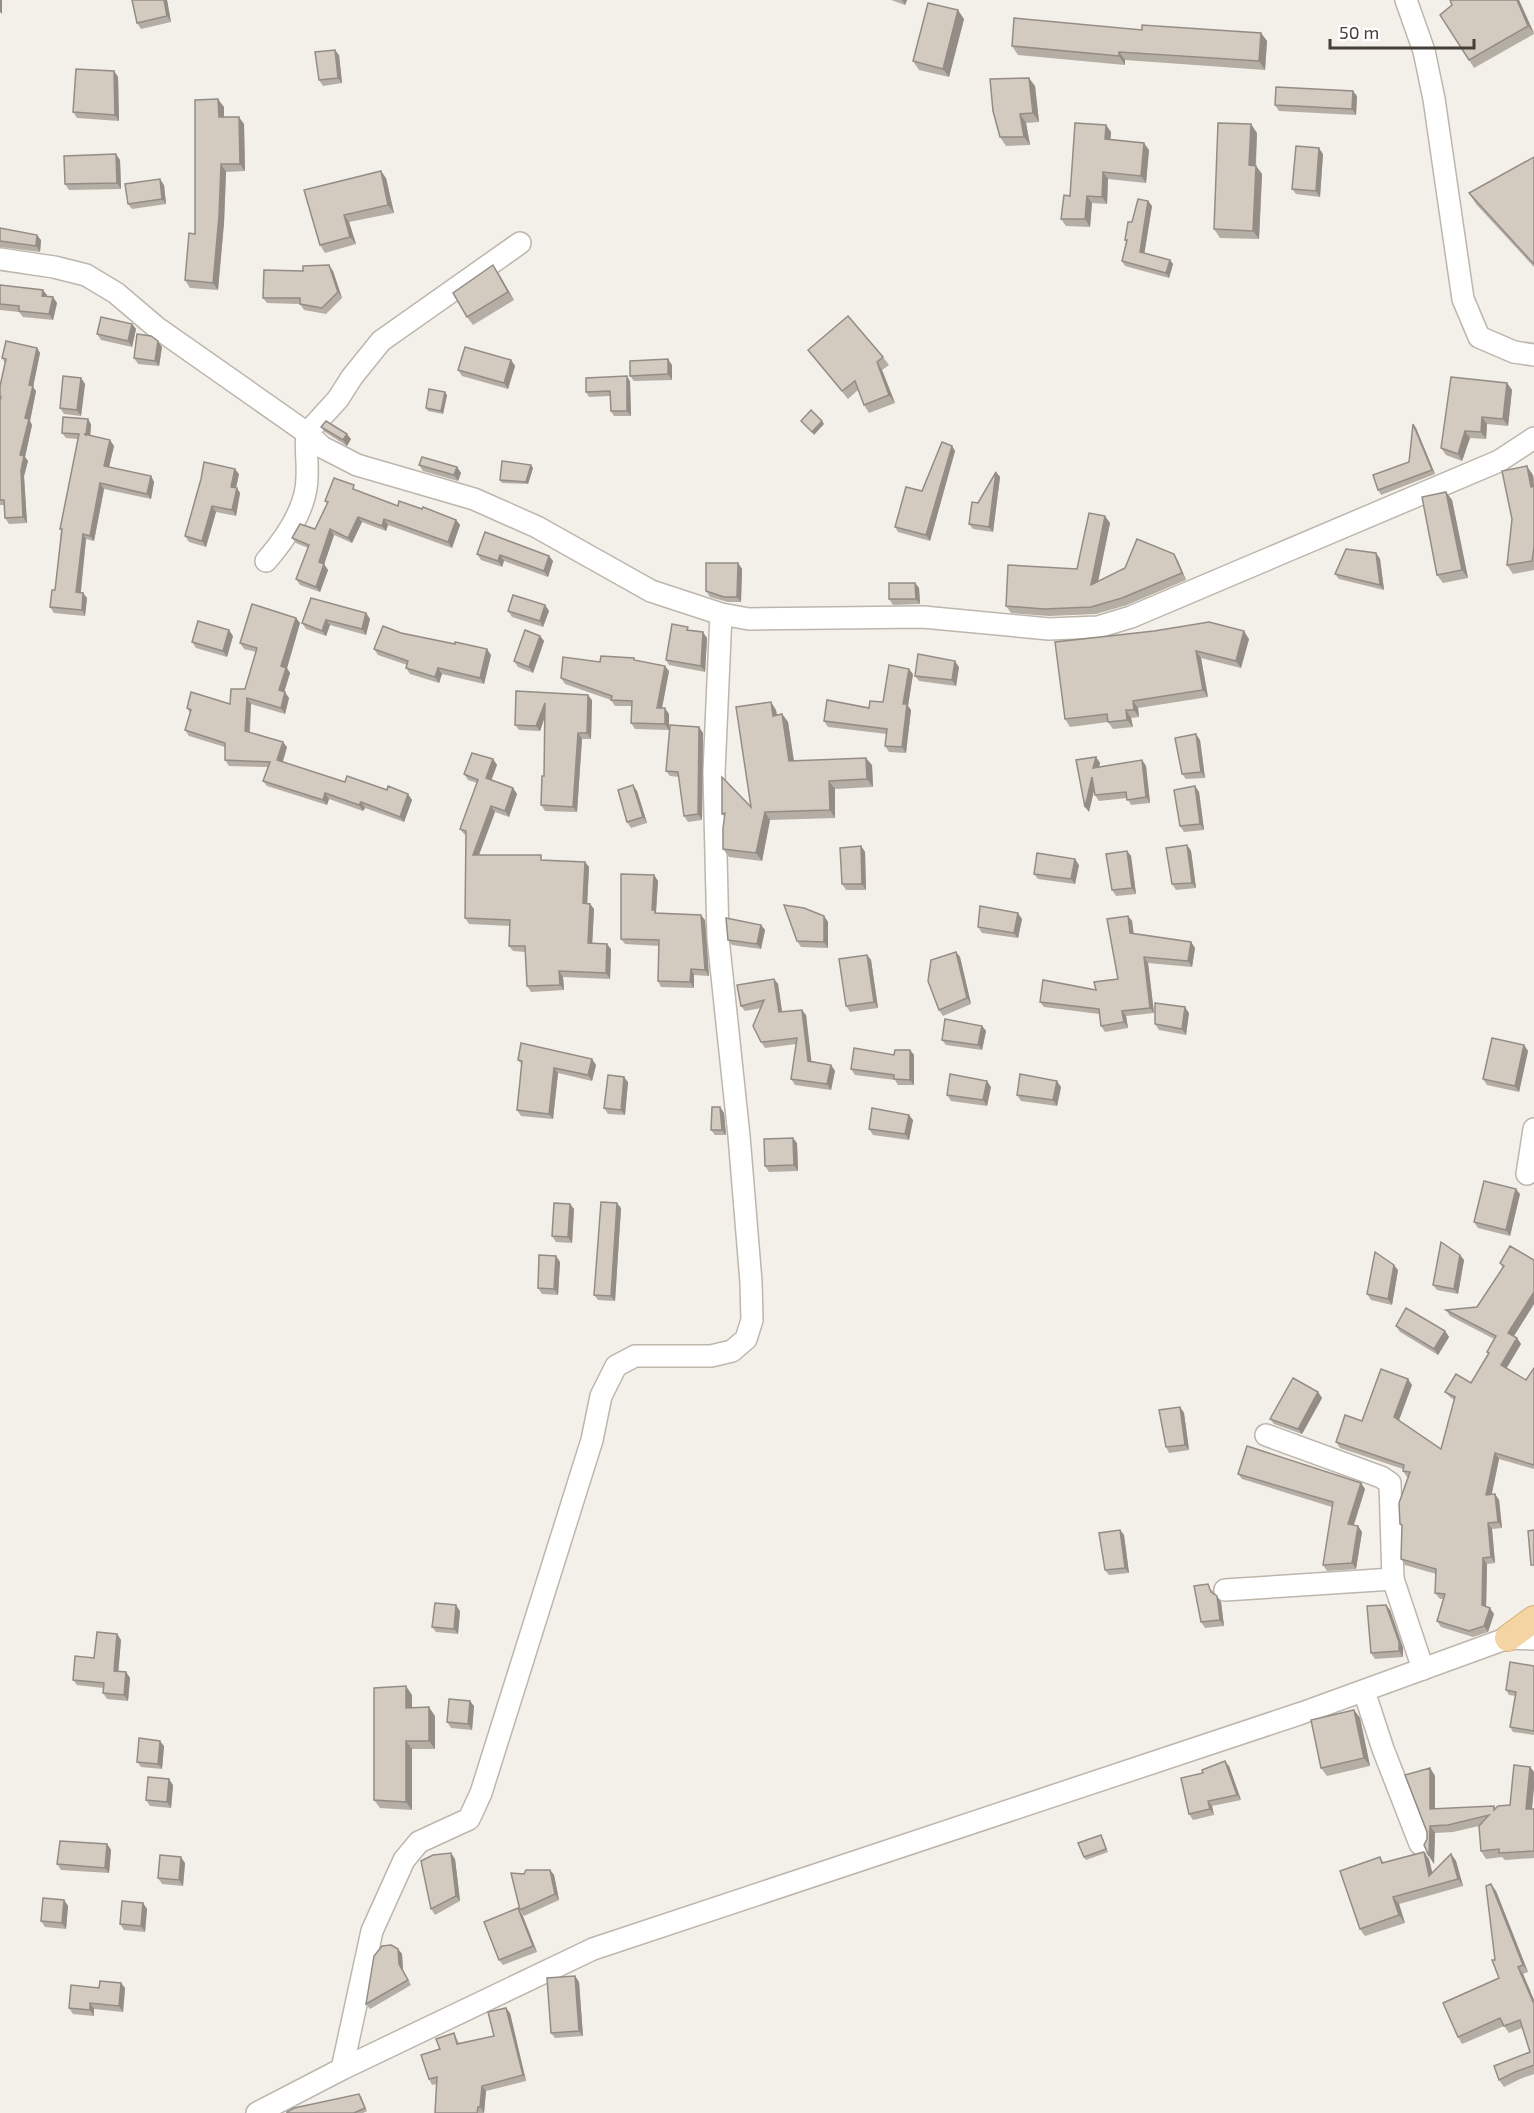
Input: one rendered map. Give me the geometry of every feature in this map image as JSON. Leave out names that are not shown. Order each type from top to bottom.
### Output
[{"type":"main road","points":[[1508,1638],[1534,1619]]},
{"type":"street","points":[[1406,0],[1424,51],[1434,99],[1463,299],[1479,337],[1514,352],[1534,355]]},
{"type":"street","points":[[266,561],[285,539],[305,494],[308,478],[306,433],[338,399],[352,377],[381,341],[416,314],[520,243]]},
{"type":"street","points":[[0,259],[86,274],[116,293],[156,327],[306,433],[322,447],[357,465],[474,499],[537,527],[651,591],[721,614],[749,619],[923,617],[1049,629],[1098,627],[1140,614],[1499,461],[1534,438]]},
{"type":"street","points":[[342,2069],[372,1931],[404,1860],[419,1842],[469,1819],[481,1792],[592,1440],[602,1396],[616,1366],[635,1356],[711,1356],[732,1351],[746,1339],[752,1320],[739,1136],[718,938],[714,772],[721,614]]},
{"type":"street","points":[[1527,1174],[1534,1129]]},
{"type":"street","points":[[1266,1435],[1381,1477],[1390,1483],[1393,1579],[1423,1669]]},
{"type":"street","points":[[1225,1590],[1393,1579]]},
{"type":"street","points":[[257,2113],[342,2069],[592,1949],[1302,1713],[1508,1638],[1534,1639]]},
{"type":"street","points":[[1364,1691],[1383,1749],[1420,1844]]},
{"type":"building","points":[[132,0],[164,0],[167,16],[137,23]]},
{"type":"building","points":[[1450,0],[1517,0],[1528,26],[1469,60],[1440,15],[1452,5]]},
{"type":"building","points":[[928,3],[958,10],[943,69],[913,61]]},
{"type":"building","points":[[1014,18],[1142,30],[1142,25],[1261,33],[1259,61],[1119,52],[1119,56],[1012,46]]},
{"type":"building","points":[[335,50],[338,78],[319,80],[315,52]]},
{"type":"building","points":[[76,69],[114,71],[115,115],[73,112]]},
{"type":"building","points":[[1029,78],[1033,113],[1020,114],[1024,137],[1000,137],[993,111],[990,79]]},
{"type":"building","points":[[1276,87],[1353,91],[1352,109],[1275,105]]},
{"type":"building","points":[[218,99],[219,117],[239,117],[240,164],[221,164],[213,283],[185,280],[189,233],[195,234],[195,100]]},
{"type":"building","points":[[1075,123],[1106,125],[1105,139],[1144,143],[1141,176],[1103,172],[1102,197],[1087,196],[1085,219],[1061,219],[1064,195],[1070,196]]},
{"type":"building","points":[[1218,123],[1251,124],[1249,165],[1256,166],[1253,231],[1214,229]]},
{"type":"building","points":[[1296,146],[1319,148],[1316,191],[1292,189]]},
{"type":"building","points":[[116,154],[117,183],[65,184],[64,156]]},
{"type":"building","points":[[1534,157],[1534,264],[1469,193]]},
{"type":"building","points":[[381,171],[388,205],[344,215],[350,237],[320,245],[304,190]]},
{"type":"building","points":[[160,179],[162,199],[128,204],[125,184]]},
{"type":"building","points":[[1138,199],[1148,201],[1140,252],[1170,260],[1166,273],[1122,261],[1128,222],[1132,222]]},
{"type":"building","points":[[0,228],[37,235],[36,246],[0,241]]},
{"type":"building","points":[[329,265],[338,292],[322,308],[300,304],[300,298],[263,298],[264,270],[303,271],[303,266]]},
{"type":"building","points":[[493,265],[508,292],[467,317],[453,293]]},
{"type":"building","points":[[0,285],[43,290],[42,296],[53,297],[49,314],[19,311],[19,306],[0,304]]},
{"type":"building","points":[[848,316],[883,357],[877,362],[889,395],[864,405],[855,381],[842,391],[808,350]]},
{"type":"building","points":[[101,317],[132,324],[128,341],[97,334]]},
{"type":"building","points":[[137,334],[151,336],[158,341],[155,361],[134,358]]},
{"type":"building","points":[[6,341],[37,348],[29,385],[33,386],[25,418],[29,419],[20,455],[24,456],[21,470],[23,517],[5,518],[4,500],[0,500],[0,386],[6,359],[2,358]]},
{"type":"building","points":[[465,347],[511,360],[504,383],[458,370]]},
{"type":"building","points":[[668,359],[668,374],[630,376],[630,361]]},
{"type":"building","points":[[63,376],[81,378],[77,410],[60,408]]},
{"type":"building","points":[[627,376],[627,411],[611,411],[610,391],[586,392],[586,378]]},
{"type":"building","points":[[1451,377],[1507,383],[1503,419],[1482,417],[1481,432],[1465,431],[1458,454],[1441,448]]},
{"type":"building","points":[[429,389],[445,392],[441,411],[426,408]]},
{"type":"building","points":[[811,410],[822,421],[812,432],[801,421]]},
{"type":"building","points":[[63,417],[88,419],[86,434],[110,440],[104,466],[151,476],[147,494],[100,483],[90,536],[83,534],[76,592],[83,593],[82,610],[50,607],[52,590],[55,590],[62,529],[60,529],[79,434],[62,433]]},
{"type":"building","points":[[326,421],[347,434],[343,440],[321,427]]},
{"type":"building","points":[[1413,424],[1432,470],[1378,490],[1373,475],[1409,462]]},
{"type":"building","points":[[942,442],[952,446],[926,535],[895,527],[906,487],[922,491]]},
{"type":"building","points":[[422,457],[457,467],[454,475],[419,465]]},
{"type":"building","points":[[502,461],[531,465],[526,482],[500,480]]},
{"type":"building","points":[[204,462],[235,469],[231,487],[237,488],[232,510],[212,506],[202,541],[185,536]]},
{"type":"building","points":[[1527,466],[1531,487],[1534,486],[1532,561],[1507,565],[1512,519],[1502,471]]},
{"type":"building","points":[[996,472],[989,527],[969,524],[972,502],[978,503]]},
{"type":"building","points":[[334,478],[354,485],[353,489],[398,506],[399,501],[422,509],[423,507],[456,520],[448,542],[384,519],[382,526],[358,517],[348,538],[330,529],[319,562],[324,564],[316,587],[296,579],[309,545],[292,538],[300,524],[315,529],[328,502],[325,501]]},
{"type":"building","points":[[1446,492],[1462,570],[1437,575],[1422,497]]},
{"type":"building","points":[[1089,513],[1105,516],[1091,585],[1125,568],[1137,539],[1174,554],[1182,573],[1122,598],[1091,607],[1044,609],[1006,606],[1008,565],[1077,569]]},
{"type":"building","points":[[485,532],[549,556],[544,571],[500,555],[498,561],[477,554]]},
{"type":"building","points":[[1346,549],[1376,553],[1380,585],[1335,574]]},
{"type":"building","points":[[706,563],[738,563],[737,597],[724,597],[706,591]]},
{"type":"building","points":[[889,583],[915,583],[916,599],[889,599]]},
{"type":"building","points":[[513,595],[545,605],[540,621],[508,611]]},
{"type":"building","points":[[311,598],[366,613],[362,629],[326,620],[322,631],[302,623]]},
{"type":"building","points":[[252,604],[296,618],[281,666],[286,668],[279,690],[285,692],[281,708],[247,698],[245,731],[283,742],[277,760],[345,782],[347,776],[387,790],[388,786],[408,794],[400,817],[361,802],[359,805],[325,793],[323,800],[263,781],[270,762],[225,760],[225,743],[185,730],[191,710],[187,708],[191,692],[230,704],[231,689],[245,689],[257,648],[240,643]]},
{"type":"building","points":[[198,621],[229,630],[223,651],[192,642]]},
{"type":"building","points":[[1209,622],[1244,631],[1236,661],[1196,651],[1203,690],[1133,701],[1134,710],[1126,710],[1127,720],[1108,722],[1107,714],[1065,719],[1055,642],[1154,631]]},
{"type":"building","points":[[672,624],[688,627],[687,630],[703,632],[701,666],[666,660]]},
{"type":"building","points":[[383,626],[401,633],[487,649],[480,678],[438,668],[435,677],[406,668],[408,661],[374,649]]},
{"type":"building","points":[[525,630],[540,636],[529,667],[514,661]]},
{"type":"building","points":[[918,654],[955,661],[952,680],[915,676]]},
{"type":"building","points":[[601,656],[634,658],[634,660],[665,666],[657,708],[665,708],[665,724],[631,723],[632,701],[611,700],[612,696],[561,678],[563,657],[600,662]]},
{"type":"building","points":[[889,665],[909,669],[903,704],[907,704],[902,747],[885,746],[887,729],[824,721],[827,700],[869,708],[870,701],[883,702]]},
{"type":"building","points":[[516,691],[588,695],[587,733],[578,733],[573,807],[541,805],[542,776],[544,776],[545,703],[536,726],[515,725]]},
{"type":"building","points":[[771,702],[773,716],[782,714],[789,761],[866,758],[867,779],[829,781],[830,810],[765,812],[756,853],[723,849],[725,813],[722,814],[722,777],[751,807],[736,707]]},
{"type":"building","points":[[670,725],[699,727],[698,814],[684,816],[678,772],[666,771]]},
{"type":"building","points":[[1196,734],[1201,772],[1182,774],[1175,738]]},
{"type":"building","points":[[472,753],[493,759],[486,778],[513,788],[505,811],[491,806],[473,855],[541,855],[541,860],[585,862],[583,903],[590,904],[588,943],[607,944],[606,973],[559,971],[560,985],[527,986],[525,946],[509,946],[510,920],[465,918],[466,831],[460,829],[478,780],[464,774]]},
{"type":"building","points":[[1096,757],[1093,768],[1142,760],[1146,797],[1127,800],[1126,792],[1095,795],[1092,777],[1085,807],[1076,760]]},
{"type":"building","points":[[633,785],[643,817],[627,822],[618,790]]},
{"type":"building","points":[[1195,786],[1200,824],[1180,826],[1174,790]]},
{"type":"building","points":[[1187,845],[1192,883],[1172,884],[1166,848]]},
{"type":"building","points":[[861,846],[862,884],[842,884],[840,848]]},
{"type":"building","points":[[1127,851],[1132,888],[1112,890],[1106,854]]},
{"type":"building","points":[[1037,853],[1075,859],[1071,879],[1034,874]]},
{"type":"building","points":[[621,874],[654,875],[652,910],[655,910],[655,913],[701,915],[705,970],[691,969],[690,982],[658,981],[659,940],[621,939]]},
{"type":"building","points":[[784,905],[804,908],[824,916],[824,942],[797,941]]},
{"type":"building","points":[[980,906],[1018,913],[1014,933],[978,927]]},
{"type":"building","points":[[1128,916],[1130,933],[1191,942],[1188,961],[1144,957],[1150,1008],[1122,1011],[1124,1022],[1101,1026],[1099,1009],[1040,1002],[1043,980],[1096,990],[1094,982],[1118,979],[1107,919]]},
{"type":"building","points":[[726,918],[761,925],[757,944],[728,940]]},
{"type":"building","points":[[956,952],[967,998],[939,1010],[928,981],[931,960]]},
{"type":"building","points":[[867,955],[874,1002],[846,1006],[839,959]]},
{"type":"building","points":[[774,979],[779,1012],[802,1010],[808,1061],[831,1065],[827,1084],[791,1079],[797,1038],[761,1042],[753,1026],[764,1000],[741,1006],[737,985]]},
{"type":"building","points":[[1155,1003],[1185,1007],[1182,1029],[1155,1024]]},
{"type":"building","points":[[945,1019],[982,1026],[978,1045],[942,1040]]},
{"type":"building","points":[[1492,1038],[1524,1045],[1515,1086],[1483,1079]]},
{"type":"building","points":[[521,1043],[592,1059],[588,1075],[554,1068],[549,1114],[517,1110],[522,1061],[518,1060]]},
{"type":"building","points":[[854,1048],[894,1055],[895,1050],[910,1050],[910,1080],[894,1079],[894,1075],[851,1069]]},
{"type":"building","points":[[950,1074],[987,1081],[983,1100],[947,1095]]},
{"type":"building","points":[[1020,1074],[1057,1081],[1053,1100],[1017,1095]]},
{"type":"building","points":[[608,1075],[624,1077],[621,1110],[604,1108]]},
{"type":"building","points":[[712,1107],[720,1107],[722,1130],[711,1130]]},
{"type":"building","points":[[872,1108],[909,1115],[905,1134],[869,1129]]},
{"type":"building","points":[[793,1138],[794,1165],[765,1166],[764,1139]]},
{"type":"building","points":[[1484,1181],[1516,1189],[1506,1230],[1474,1222]]},
{"type":"building","points":[[601,1202],[617,1203],[611,1296],[594,1295]]},
{"type":"building","points":[[554,1203],[570,1204],[568,1237],[552,1236]]},
{"type":"building","points":[[1441,1242],[1460,1255],[1454,1289],[1433,1285]]},
{"type":"building","points":[[1510,1246],[1534,1260],[1534,1292],[1508,1333],[1517,1338],[1501,1365],[1526,1380],[1534,1368],[1534,1465],[1495,1453],[1486,1495],[1495,1494],[1498,1522],[1488,1523],[1491,1557],[1483,1558],[1482,1605],[1490,1608],[1484,1626],[1469,1631],[1437,1621],[1445,1594],[1435,1593],[1436,1569],[1401,1559],[1402,1525],[1400,1524],[1399,1503],[1410,1472],[1403,1471],[1404,1465],[1336,1442],[1345,1415],[1362,1421],[1381,1369],[1408,1379],[1394,1417],[1441,1449],[1455,1397],[1445,1392],[1456,1374],[1471,1383],[1489,1353],[1487,1352],[1496,1336],[1446,1310],[1477,1307],[1504,1266],[1500,1263]]},
{"type":"building","points":[[1375,1252],[1394,1265],[1388,1299],[1367,1294]]},
{"type":"building","points":[[539,1255],[556,1256],[554,1289],[538,1288]]},
{"type":"building","points":[[1406,1308],[1445,1331],[1434,1349],[1396,1326]]},
{"type":"building","points":[[1293,1378],[1318,1392],[1298,1429],[1270,1419]]},
{"type":"building","points":[[1180,1407],[1185,1445],[1166,1447],[1159,1410]]},
{"type":"building","points":[[1247,1446],[1361,1483],[1348,1524],[1358,1526],[1352,1563],[1323,1565],[1333,1502],[1238,1474]]},
{"type":"building","points":[[1120,1530],[1125,1568],[1105,1570],[1099,1533]]},
{"type":"building","points":[[1534,1530],[1534,1565],[1531,1565],[1528,1531]]},
{"type":"building","points":[[1208,1584],[1211,1592],[1217,1596],[1220,1620],[1201,1622],[1194,1586]]},
{"type":"building","points":[[435,1603],[456,1605],[454,1629],[432,1627]]},
{"type":"building","points":[[1386,1605],[1399,1642],[1399,1651],[1371,1653],[1367,1606]]},
{"type":"building","points":[[97,1632],[117,1634],[114,1671],[126,1672],[124,1695],[103,1693],[104,1683],[73,1680],[75,1656],[94,1658]]},
{"type":"building","points":[[1510,1662],[1534,1666],[1534,1731],[1510,1727],[1516,1692],[1506,1690]]},
{"type":"building","points":[[406,1686],[406,1708],[429,1707],[429,1741],[406,1741],[406,1802],[374,1800],[374,1688]]},
{"type":"building","points":[[449,1699],[470,1701],[468,1724],[447,1722]]},
{"type":"building","points":[[1354,1710],[1364,1758],[1321,1768],[1311,1720]]},
{"type":"building","points":[[139,1738],[160,1741],[158,1764],[137,1762]]},
{"type":"building","points":[[1225,1761],[1237,1795],[1208,1801],[1210,1809],[1189,1814],[1181,1778],[1203,1773],[1202,1770]]},
{"type":"building","points":[[1514,1765],[1530,1767],[1526,1809],[1534,1809],[1534,1851],[1499,1853],[1499,1849],[1481,1851],[1479,1826],[1489,1815],[1448,1825],[1430,1826],[1429,1856],[1424,1845],[1427,1832],[1405,1775],[1430,1768],[1430,1809],[1494,1806],[1494,1810],[1498,1806],[1510,1805]]},
{"type":"building","points":[[148,1777],[169,1779],[167,1802],[146,1800]]},
{"type":"building","points":[[1101,1835],[1106,1849],[1084,1857],[1078,1843]]},
{"type":"building","points":[[60,1841],[107,1844],[105,1868],[57,1864]]},
{"type":"building","points":[[1424,1852],[1429,1876],[1451,1854],[1458,1879],[1393,1897],[1399,1915],[1360,1929],[1340,1871],[1380,1857],[1382,1863]]},
{"type":"building","points":[[451,1853],[456,1896],[431,1909],[421,1861],[433,1855]]},
{"type":"building","points":[[160,1855],[181,1857],[179,1880],[158,1878]]},
{"type":"building","points":[[526,1870],[550,1870],[555,1894],[520,1910],[511,1873],[524,1874]]},
{"type":"building","points":[[1491,1884],[1523,1965],[1518,1967],[1534,2004],[1534,2065],[1499,2080],[1494,2066],[1530,2052],[1520,2020],[1504,2026],[1500,2018],[1458,2037],[1443,2003],[1499,1978],[1492,1960],[1495,1960],[1486,1886]]},
{"type":"building","points":[[43,1898],[64,1900],[62,1923],[41,1921]]},
{"type":"building","points":[[122,1901],[143,1903],[141,1926],[120,1924]]},
{"type":"building","points":[[518,1908],[533,1946],[499,1960],[484,1922]]},
{"type":"building","points":[[391,1945],[398,1949],[399,1964],[408,1980],[366,2004],[374,1956],[382,1946]]},
{"type":"building","points":[[575,1976],[579,2031],[551,2033],[547,1978]]},
{"type":"building","points":[[100,1981],[121,1983],[119,2006],[90,2003],[90,2010],[69,2008],[71,1985],[99,1988]]},
{"type":"building","points":[[506,2008],[523,2075],[482,2086],[480,2107],[477,2113],[435,2113],[437,2077],[429,2079],[421,2055],[440,2049],[436,2039],[454,2033],[457,2044],[494,2036],[488,2012]]},
{"type":"building","points":[[359,2094],[365,2108],[354,2113],[287,2113],[294,2108]]}]
